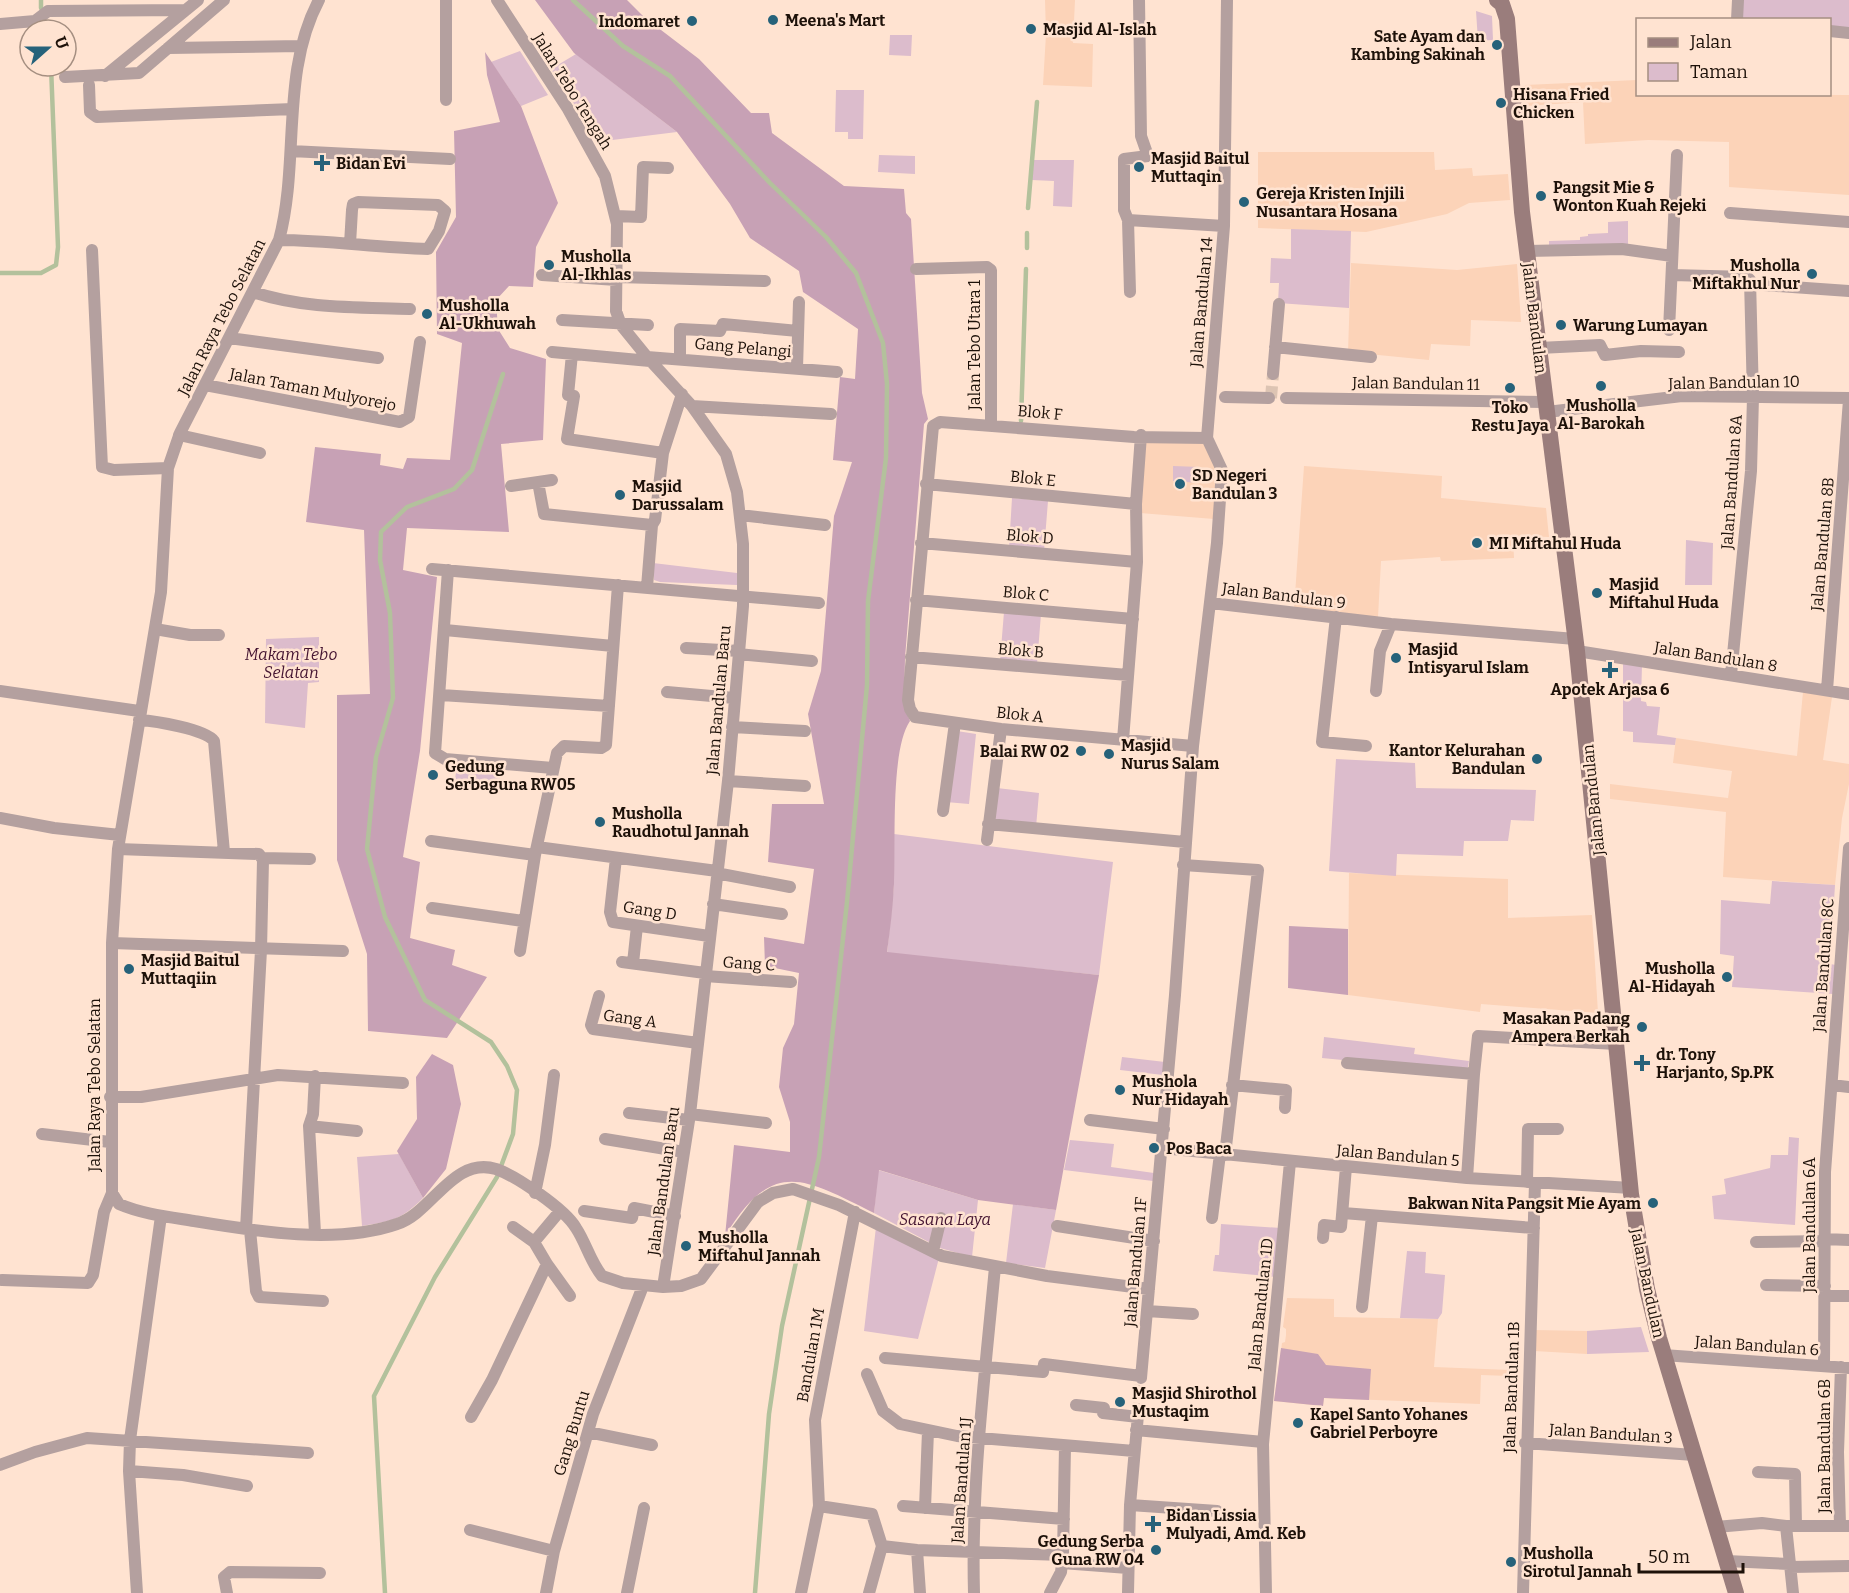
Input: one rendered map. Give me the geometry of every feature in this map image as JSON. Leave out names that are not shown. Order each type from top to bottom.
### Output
[{"type":"main road","name":"Jalan Bandulan","points":[[1497,0],[1502,3],[1507,19],[1527,250],[1576,645],[1631,1188],[1651,1308],[1727,1562],[1733,1593]]},
{"type":"street","points":[[105,76],[198,0],[209,12]]},
{"type":"street","points":[[78,77],[139,73],[224,0]]},
{"type":"street","name":"Jalan Raya Tebo Selatan","points":[[248,1229],[161,1216],[119,1204],[112,1193],[110,1097],[112,943],[118,849],[161,592],[168,468],[179,435],[279,240],[286,207],[293,109],[301,46],[319,0]]},
{"type":"street","points":[[446,0],[446,100]]},
{"type":"street","name":"Jalan Tebo Tengah","points":[[497,0],[590,147],[605,176],[616,216],[616,311],[621,325]]},
{"type":"street","points":[[1130,292],[1128,220],[1124,210],[1124,159],[1148,156],[1141,136],[1139,0]]},
{"type":"street","name":"Jalan Bandulan 14","points":[[1211,603],[1222,470],[1207,438],[1216,396],[1224,226],[1227,0]]},
{"type":"street","points":[[1737,18],[1738,0]]},
{"type":"street","points":[[0,24],[35,21],[48,11],[186,10]]},
{"type":"street","points":[[1831,31],[1849,33]]},
{"type":"street","points":[[151,40],[165,50],[301,46]]},
{"type":"street","points":[[89,85],[90,112],[97,117],[293,109]]},
{"type":"street","points":[[291,151],[450,159]]},
{"type":"street","points":[[1669,330],[1677,155]]},
{"type":"street","points":[[616,216],[641,217],[643,167],[668,168]]},
{"type":"street","points":[[279,240],[323,240],[350,244],[428,249],[439,231],[445,211],[438,205],[358,202],[353,204],[350,244]]},
{"type":"street","points":[[1730,213],[1849,222]]},
{"type":"street","points":[[1128,220],[1224,226]]},
{"type":"street","points":[[1527,250],[1622,249],[1672,256]]},
{"type":"street","points":[[92,250],[102,467],[114,470],[168,468]]},
{"type":"street","name":"Jalan Tebo Utara 1","points":[[915,269],[987,267],[991,270],[991,425]]},
{"type":"street","points":[[542,275],[617,279],[765,281]]},
{"type":"street","points":[[1672,275],[1747,277],[1750,284],[1849,291]]},
{"type":"street","name":"Jalan Bandulan 8A","points":[[1731,675],[1748,506],[1753,397],[1750,284]]},
{"type":"street","points":[[254,292],[274,299],[309,304],[410,309]]},
{"type":"street","points":[[797,368],[799,302]]},
{"type":"street","points":[[1273,374],[1279,304]]},
{"type":"street","points":[[562,320],[648,325]]},
{"type":"street","points":[[680,359],[680,329],[720,331],[723,324],[798,331]]},
{"type":"street","points":[[621,325],[692,406],[726,454],[737,492],[740,514],[743,595]]},
{"type":"street","points":[[229,338],[378,358]]},
{"type":"street","name":"Jalan Taman Mulyorejo","points":[[205,385],[400,422],[409,417],[420,342]]},
{"type":"street","points":[[1539,348],[1600,345],[1605,355],[1641,351],[1679,352]]},
{"type":"street","points":[[1275,347],[1371,357]]},
{"type":"street","name":"Gang Pelangi","points":[[552,352],[680,359],[837,372]]},
{"type":"street","points":[[572,354],[568,395],[574,396],[567,439],[663,453]]},
{"type":"street","points":[[647,587],[652,525],[655,520],[663,453],[682,394]]},
{"type":"street","points":[[1216,396],[1269,398]]},
{"type":"street","name":"Jalan Bandulan 10","points":[[1547,407],[1682,396],[1849,399]]},
{"type":"street","name":"Jalan Bandulan 11","points":[[1286,398],[1547,407]]},
{"type":"street","name":"Jalan Bandulan 8B","points":[[1827,690],[1843,572],[1849,399]]},
{"type":"street","points":[[692,406],[831,414]]},
{"type":"street","name":"Blok F","points":[[926,484],[930,431],[936,424],[991,425],[1207,438]]},
{"type":"street","points":[[179,435],[260,453]]},
{"type":"street","points":[[1123,740],[1137,562],[1136,504],[1141,435]]},
{"type":"street","points":[[511,486],[552,480]]},
{"type":"street","points":[[538,482],[544,514],[652,525]]},
{"type":"street","points":[[911,657],[926,484]]},
{"type":"street","name":"Blok E","points":[[926,484],[1136,504]]},
{"type":"street","points":[[740,514],[825,525]]},
{"type":"street","name":"Blok D","points":[[921,543],[1137,562]]},
{"type":"street","points":[[432,568],[819,603]]},
{"type":"street","points":[[448,570],[441,695],[434,750],[439,757],[553,768]]},
{"type":"street","points":[[520,951],[523,921],[553,768],[562,747],[604,748],[618,585]]},
{"type":"street","name":"Jalan Bandulan Baru","points":[[663,1287],[698,1043],[728,781],[743,595]]},
{"type":"street","name":"Blok C","points":[[916,600],[1133,619]]},
{"type":"street","name":"Jalan Bandulan 9","points":[[1162,1148],[1193,746],[1211,603],[1576,645]]},
{"type":"street","points":[[1336,617],[1323,742],[1366,746]]},
{"type":"street","points":[[1376,691],[1380,651],[1391,624]]},
{"type":"street","points":[[155,629],[189,635],[219,635]]},
{"type":"street","points":[[445,630],[613,646]]},
{"type":"street","name":"Jalan Bandulan 8","points":[[1576,645],[1731,675],[1849,694]]},
{"type":"street","points":[[686,648],[812,661]]},
{"type":"street","name":"Blok B","points":[[911,657],[1128,675]]},
{"type":"street","name":"Blok A","points":[[911,657],[908,700],[915,717],[1001,729],[1193,746]]},
{"type":"street","points":[[0,690],[140,716],[206,734],[214,741],[224,852]]},
{"type":"street","points":[[667,692],[734,698]]},
{"type":"street","points":[[441,695],[609,706]]},
{"type":"street","points":[[943,811],[955,723]]},
{"type":"street","points":[[732,727],[806,731]]},
{"type":"street","points":[[987,840],[1001,729]]},
{"type":"street","points":[[728,781],[805,786]]},
{"type":"street","points":[[0,818],[54,828],[120,835]]},
{"type":"street","points":[[988,824],[1185,842]]},
{"type":"street","points":[[431,841],[616,858],[716,872],[790,887]]},
{"type":"street","name":"Jalan Bandulan 8C","points":[[1832,1085],[1843,1000],[1849,848]]},
{"type":"street","points":[[118,849],[259,854],[262,858],[310,860]]},
{"type":"street","points":[[262,858],[261,950],[248,1229],[256,1291],[259,1297],[323,1301]]},
{"type":"street","name":"Gang D","points":[[616,858],[611,920],[616,924],[709,936]]},
{"type":"street","points":[[1183,865],[1258,870],[1233,1085],[1212,1218]]},
{"type":"street","points":[[713,904],[782,914]]},
{"type":"street","points":[[432,908],[523,921]]},
{"type":"street","name":"Gang C","points":[[637,926],[628,963],[705,975],[791,982]]},
{"type":"street","points":[[112,943],[261,950],[343,951]]},
{"type":"street","name":"Gang A","points":[[599,996],[591,1025],[593,1029],[698,1043]]},
{"type":"street","points":[[1467,1178],[1478,1036],[1616,1044]]},
{"type":"street","points":[[1347,1064],[1474,1074]]},
{"type":"street","points":[[535,1193],[545,1145],[554,1075]]},
{"type":"street","points":[[110,1097],[141,1097],[255,1077],[315,1076],[403,1083]]},
{"type":"street","points":[[315,1076],[314,1114],[309,1126],[315,1233]]},
{"type":"street","points":[[1233,1085],[1286,1090],[1285,1108]]},
{"type":"street","points":[[1832,1085],[1849,1087]]},
{"type":"street","name":"Jalan Bandulan 6A","points":[[1824,1366],[1825,1172],[1832,1085]]},
{"type":"street","points":[[630,1113],[766,1123]]},
{"type":"street","points":[[1090,1120],[1164,1129]]},
{"type":"street","points":[[309,1126],[357,1131]]},
{"type":"street","name":"Jalan Bandulan 1B","points":[[1523,1593],[1534,1228],[1528,1129],[1558,1129]]},
{"type":"street","points":[[42,1134],[110,1142]]},
{"type":"street","points":[[605,1139],[684,1152]]},
{"type":"street","name":"Jalan Bandulan 5","points":[[1162,1148],[1467,1178],[1631,1188]]},
{"type":"street","name":"Jalan Bandulan 1F","points":[[986,1367],[1043,1372],[1044,1365],[1141,1377],[1162,1148]]},
{"type":"street","name":"Jalan Bandulan 1D","points":[[1266,1593],[1263,1442],[1290,1162]]},
{"type":"street","points":[[1323,1238],[1324,1225],[1341,1227],[1346,1167]]},
{"type":"street","points":[[248,1229],[364,1233],[400,1223],[424,1208],[451,1180],[462,1173],[476,1169],[499,1171],[560,1211],[577,1229],[602,1275],[613,1281],[663,1287],[681,1286],[701,1279],[750,1210],[766,1196],[782,1190],[804,1192],[830,1201],[933,1251],[995,1267],[1149,1289]]},
{"type":"street","points":[[2,1280],[88,1282],[93,1275],[104,1212],[112,1193]]},
{"type":"street","points":[[584,1210],[632,1218],[634,1208],[675,1216]]},
{"type":"street","points":[[534,1242],[560,1211]]},
{"type":"street","name":"Bandulan 1M","points":[[801,1593],[819,1506],[815,1420],[855,1212]]},
{"type":"street","points":[[1343,1213],[1534,1228]]},
{"type":"street","points":[[137,1593],[129,1471],[130,1440],[161,1216]]},
{"type":"street","points":[[1362,1307],[1372,1216]]},
{"type":"street","points":[[933,1251],[941,1218]]},
{"type":"street","points":[[1057,1226],[1154,1241]]},
{"type":"street","points":[[513,1227],[534,1242],[570,1296]]},
{"type":"street","points":[[1756,1242],[1849,1239]]},
{"type":"street","points":[[471,1417],[492,1380],[547,1264]]},
{"type":"street","name":"Jalan Bandulan 1J","points":[[882,1546],[973,1553],[995,1267]]},
{"type":"street","points":[[1767,1285],[1849,1296]]},
{"type":"street","name":"Gang Buntu","points":[[546,1593],[554,1551],[588,1432],[610,1368],[643,1286]]},
{"type":"street","points":[[1147,1311],[1193,1314]]},
{"type":"street","name":"Jalan Bandulan 6","points":[[1664,1355],[1845,1368]]},
{"type":"street","points":[[885,1358],[986,1367]]},
{"type":"street","name":"Jalan Bandulan 6B","points":[[1844,1526],[1845,1368]]},
{"type":"street","points":[[867,1374],[883,1411],[893,1421],[928,1431],[980,1439],[1134,1451]]},
{"type":"street","points":[[1076,1405],[1104,1408],[1103,1413],[1137,1421],[1263,1442]]},
{"type":"street","points":[[1128,1593],[1130,1505],[1137,1421]]},
{"type":"street","points":[[925,1508],[928,1431]]},
{"type":"street","points":[[588,1432],[652,1446]]},
{"type":"street","points":[[0,1465],[70,1441],[87,1438],[308,1453]]},
{"type":"street","name":"Jalan Bandulan 3","points":[[1526,1443],[1694,1455]]},
{"type":"street","points":[[1050,1593],[1061,1572],[1063,1559],[1065,1446]]},
{"type":"street","points":[[129,1471],[183,1475],[247,1486]]},
{"type":"street","points":[[1758,1472],[1795,1474],[1789,1566],[1793,1593]]},
{"type":"street","points":[[1130,1505],[1217,1511]]},
{"type":"street","points":[[819,1506],[873,1514],[882,1546],[869,1593]]},
{"type":"street","points":[[903,1506],[1064,1519]]},
{"type":"street","points":[[627,1593],[644,1508]]},
{"type":"street","points":[[1716,1527],[1762,1523],[1791,1526],[1844,1526]]},
{"type":"street","points":[[470,1530],[554,1551]]},
{"type":"street","points":[[916,1550],[920,1593]]},
{"type":"street","points":[[974,1593],[973,1553],[1063,1559],[1128,1568]]},
{"type":"street","points":[[1727,1562],[1789,1566],[1849,1566]]},
{"type":"street","points":[[227,1593],[224,1577],[230,1572],[320,1573]]},
{"type":"shaded area","points":[[535,0],[627,0],[644,17],[699,59],[751,113],[769,113],[772,133],[844,186],[904,189],[906,213],[911,219],[922,393],[928,419],[924,424],[905,658],[904,705],[910,721],[899,753],[895,799],[894,893],[887,952],[1099,975],[1056,1210],[978,1200],[879,1170],[874,1213],[827,1190],[808,1184],[790,1182],[774,1185],[758,1194],[742,1211],[725,1236],[734,1145],[790,1152],[790,1122],[779,1087],[783,1048],[794,1024],[799,973],[765,966],[764,937],[804,944],[814,869],[768,862],[772,804],[824,804],[808,714],[821,671],[834,516],[852,462],[833,460],[840,377],[855,379],[858,329],[803,292],[799,271],[750,238],[730,204],[677,132],[574,53]]},
{"type":"shaded area","points":[[1045,0],[1075,0],[1073,43],[1093,44],[1092,87],[1043,85]]},
{"type":"shaded area","points":[[485,52],[521,106],[558,203],[536,247],[533,287],[509,286],[496,300],[498,329],[510,348],[546,359],[543,440],[501,444],[509,532],[407,528],[403,570],[437,577],[420,751],[403,857],[420,862],[410,938],[455,950],[452,965],[487,977],[447,1038],[368,1031],[367,954],[337,860],[337,695],[370,694],[364,530],[306,522],[315,447],[381,454],[380,465],[403,469],[407,458],[450,460],[462,343],[437,334],[436,252],[456,217],[454,131],[500,122],[487,75]]},
{"type":"shaded area","points":[[1636,80],[1636,96],[1849,95],[1849,195],[1729,187],[1729,142],[1648,140],[1585,144],[1583,102],[1526,106],[1525,85]]},
{"type":"shaded area","points":[[1258,152],[1434,152],[1435,170],[1472,168],[1473,176],[1508,174],[1510,200],[1469,203],[1447,214],[1366,232],[1258,228]]},
{"type":"shaded area","points":[[1351,263],[1457,270],[1517,264],[1521,322],[1471,320],[1470,346],[1431,344],[1429,360],[1348,352]]},
{"type":"shaded area","name":"SD Negeri Bandulan 3","points":[[1145,439],[1204,442],[1218,467],[1214,519],[1140,513]]},
{"type":"shaded area","points":[[1304,466],[1442,476],[1441,498],[1546,508],[1549,537],[1513,536],[1514,558],[1441,561],[1440,557],[1381,561],[1378,617],[1294,609]]},
{"type":"shaded area","points":[[1803,692],[1832,697],[1823,760],[1849,764],[1849,784],[1842,818],[1835,885],[1723,877],[1726,812],[1610,799],[1610,784],[1728,798],[1732,771],[1673,763],[1676,738],[1797,756]]},
{"type":"shaded area","points":[[1349,873],[1508,879],[1508,918],[1592,915],[1598,1013],[1481,1004],[1480,1012],[1348,995]]},
{"type":"shaded area","points":[[1289,926],[1348,929],[1348,995],[1288,988]]},
{"type":"shaded area","points":[[432,1054],[453,1065],[461,1104],[446,1169],[423,1198],[397,1151],[417,1119],[416,1077]]},
{"type":"shaded area","points":[[1287,1298],[1334,1299],[1334,1317],[1438,1319],[1434,1367],[1510,1370],[1510,1376],[1481,1375],[1480,1404],[1324,1398],[1323,1406],[1274,1401],[1282,1343],[1285,1342],[1286,1335],[1286,1329],[1283,1327]]},
{"type":"shaded area","points":[[1534,1330],[1587,1331],[1587,1354],[1534,1351]]},
{"type":"shaded area","points":[[1281,1348],[1318,1354],[1326,1365],[1371,1369],[1369,1400],[1324,1398],[1323,1406],[1274,1401]]},
{"type":"green space","points":[[1741,0],[1849,0],[1849,31],[1831,28],[1831,18],[1743,18],[1740,14]]},
{"type":"green space","points":[[1476,11],[1492,16],[1493,40],[1478,41]]},
{"type":"green space","points":[[890,35],[912,35],[911,56],[889,55]]},
{"type":"green space","points":[[520,51],[548,95],[521,106],[491,62]]},
{"type":"green space","points":[[576,54],[677,132],[596,142],[586,122],[551,69]]},
{"type":"green space","points":[[836,90],[864,90],[863,139],[848,139],[848,132],[835,132]]},
{"type":"green space","points":[[879,155],[915,156],[915,174],[878,172]]},
{"type":"green space","points":[[1032,160],[1074,160],[1072,207],[1053,206],[1054,181],[1032,180]]},
{"type":"green space","points":[[1628,221],[1628,247],[1549,248],[1549,241],[1580,240],[1580,237],[1588,236],[1588,234],[1608,233],[1608,222]]},
{"type":"green space","points":[[1291,229],[1351,231],[1349,308],[1278,303],[1279,283],[1270,283],[1271,258],[1291,259]]},
{"type":"green space","points":[[1173,466],[1200,467],[1199,483],[1173,481]]},
{"type":"green space","points":[[1012,498],[1048,501],[1044,551],[1009,548]]},
{"type":"green space","points":[[1686,540],[1713,543],[1712,585],[1685,585]]},
{"type":"green space","points":[[653,563],[737,573],[737,585],[660,582],[654,580]]},
{"type":"green space","points":[[1004,612],[1041,614],[1037,664],[1000,661]]},
{"type":"green space","name":"Makam Tebo Selatan","points":[[319,637],[319,682],[308,683],[305,728],[265,723],[266,639]]},
{"type":"green space","points":[[1623,663],[1642,665],[1641,701],[1646,702],[1647,706],[1660,707],[1657,735],[1676,738],[1675,745],[1633,742],[1633,732],[1623,731]]},
{"type":"green space","points":[[957,731],[976,734],[969,804],[946,802]]},
{"type":"green space","points":[[1336,759],[1415,763],[1416,788],[1536,790],[1534,821],[1511,820],[1508,841],[1464,841],[1463,856],[1397,854],[1396,876],[1329,871]]},
{"type":"green space","points":[[457,764],[501,769],[499,785],[455,780]]},
{"type":"green space","points":[[997,788],[1039,793],[1036,827],[994,821]]},
{"type":"green space","points":[[894,834],[1113,862],[1099,975],[887,953],[894,885]]},
{"type":"green space","points":[[1772,881],[1835,885],[1830,964],[1836,965],[1833,994],[1732,987],[1734,956],[1720,954],[1721,900],[1770,904]]},
{"type":"green space","points":[[1324,1037],[1415,1048],[1414,1054],[1469,1061],[1467,1072],[1322,1058]]},
{"type":"green space","points":[[1122,1057],[1165,1062],[1163,1075],[1120,1070]]},
{"type":"green space","points":[[1789,1137],[1799,1138],[1795,1225],[1714,1219],[1712,1196],[1726,1194],[1724,1179],[1770,1168],[1771,1155],[1788,1155]]},
{"type":"green space","points":[[1070,1140],[1114,1144],[1111,1167],[1154,1173],[1153,1181],[1064,1170]]},
{"type":"green space","points":[[399,1154],[423,1198],[396,1218],[362,1226],[357,1157]]},
{"type":"green space","name":"Sasana Laya","points":[[878,1170],[978,1200],[972,1257],[940,1248],[874,1213]]},
{"type":"green space","points":[[1013,1204],[1056,1210],[1045,1268],[1006,1263]]},
{"type":"green space","points":[[1221,1224],[1281,1228],[1276,1277],[1213,1271],[1215,1255],[1219,1255]]},
{"type":"green space","points":[[876,1227],[939,1258],[918,1339],[864,1331]]},
{"type":"green space","points":[[1407,1251],[1426,1252],[1425,1273],[1445,1275],[1442,1313],[1438,1319],[1400,1318]]},
{"type":"green space","points":[[1641,1327],[1649,1352],[1587,1354],[1587,1331]]},
{"type":"waterway","points":[[41,0],[41,8]]},
{"type":"waterway","points":[[573,0],[623,46],[670,76],[770,183],[826,237],[856,273],[883,343],[887,384],[886,458],[868,601],[867,685],[847,902],[819,1157],[782,1326],[769,1414],[755,1593]]},
{"type":"waterway","points":[[0,273],[41,273],[56,265],[58,247],[51,78]]},
{"type":"waterway","points":[[1028,208],[1037,102]]},
{"type":"waterway","points":[[1027,233],[1027,248]]},
{"type":"waterway","points":[[1021,421],[1026,269]]},
{"type":"waterway","points":[[385,1593],[374,1396],[435,1277],[497,1177],[513,1134],[517,1090],[507,1066],[491,1042],[425,1000],[385,917],[367,849],[376,757],[393,698],[390,613],[380,560],[381,532],[407,507],[454,489],[472,470],[503,374]]},
{"type":"tunnel","points":[[1271,398],[1273,374]]},
{"type":"tunnel","points":[[1138,1415],[1141,1378]]},
{"type":"place","name":"Meena's Mart","points":[[773,20]]},
{"type":"place","name":"Indomaret","points":[[692,21]]},
{"type":"place","name":"Masjid Al-Islah","points":[[1031,29]]},
{"type":"place","name":"Sate Ayam dan Kambing Sakinah","points":[[1497,45]]},
{"type":"place","name":"Hisana Fried Chicken","points":[[1501,103]]},
{"type":"place","name":"Bidan Evi","points":[[322,163]]},
{"type":"place","name":"Masjid Baitul Muttaqin","points":[[1139,167]]},
{"type":"place","name":"Pangsit Mie & Wonton Kuah Rejeki","points":[[1541,196]]},
{"type":"place","name":"Gereja Kristen Injili Nusantara Hosana","points":[[1244,202]]},
{"type":"place","name":"Musholla Al-Ikhlas","points":[[549,265]]},
{"type":"place","name":"Musholla Miftakhul Nur","points":[[1812,274]]},
{"type":"place","name":"Musholla Al-Ukhuwah","points":[[427,314]]},
{"type":"place","name":"Warung Lumayan","points":[[1561,325]]},
{"type":"place","name":"Musholla Al-Barokah","points":[[1601,386]]},
{"type":"place","name":"Toko Restu Jaya","points":[[1510,388]]},
{"type":"place","name":"SD Negeri Bandulan 3","points":[[1180,484]]},
{"type":"place","name":"Masjid Darussalam","points":[[620,495]]},
{"type":"place","name":"MI Miftahul Huda","points":[[1477,543]]},
{"type":"place","name":"Masjid Miftahul Huda","points":[[1597,593]]},
{"type":"place","name":"Masjid Intisyarul Islam","points":[[1396,658]]},
{"type":"place","name":"Apotek Arjasa 6","points":[[1610,670]]},
{"type":"place","name":"Balai RW 02","points":[[1081,751]]},
{"type":"place","name":"Masjid Nurus Salam","points":[[1109,754]]},
{"type":"place","name":"Kantor Kelurahan Bandulan","points":[[1537,759]]},
{"type":"place","name":"Gedung Serbaguna RW05","points":[[433,775]]},
{"type":"place","name":"Musholla Raudhotul Jannah","points":[[600,822]]},
{"type":"place","name":"Masjid Baitul Muttaqiin","points":[[129,969]]},
{"type":"place","name":"Musholla Al-Hidayah","points":[[1727,977]]},
{"type":"place","name":"Masakan Padang Ampera Berkah","points":[[1642,1027]]},
{"type":"place","name":"dr. Tony Harjanto, Sp.PK","points":[[1642,1063]]},
{"type":"place","name":"Mushola Nur Hidayah","points":[[1120,1090]]},
{"type":"place","name":"Pos Baca","points":[[1154,1148]]},
{"type":"place","name":"Bakwan Nita Pangsit Mie Ayam","points":[[1653,1203]]},
{"type":"place","name":"Musholla Miftahul Jannah","points":[[686,1246]]},
{"type":"place","name":"Masjid Shirothol Mustaqim","points":[[1120,1402]]},
{"type":"place","name":"Kapel Santo Yohanes Gabriel Perboyre","points":[[1298,1423]]},
{"type":"place","name":"Bidan Lissia Mulyadi, Amd. Keb","points":[[1153,1524]]},
{"type":"place","name":"Gedung Serba Guna RW 04","points":[[1156,1550]]},
{"type":"place","name":"Musholla Sirotul Jannah","points":[[1511,1562]]}]
